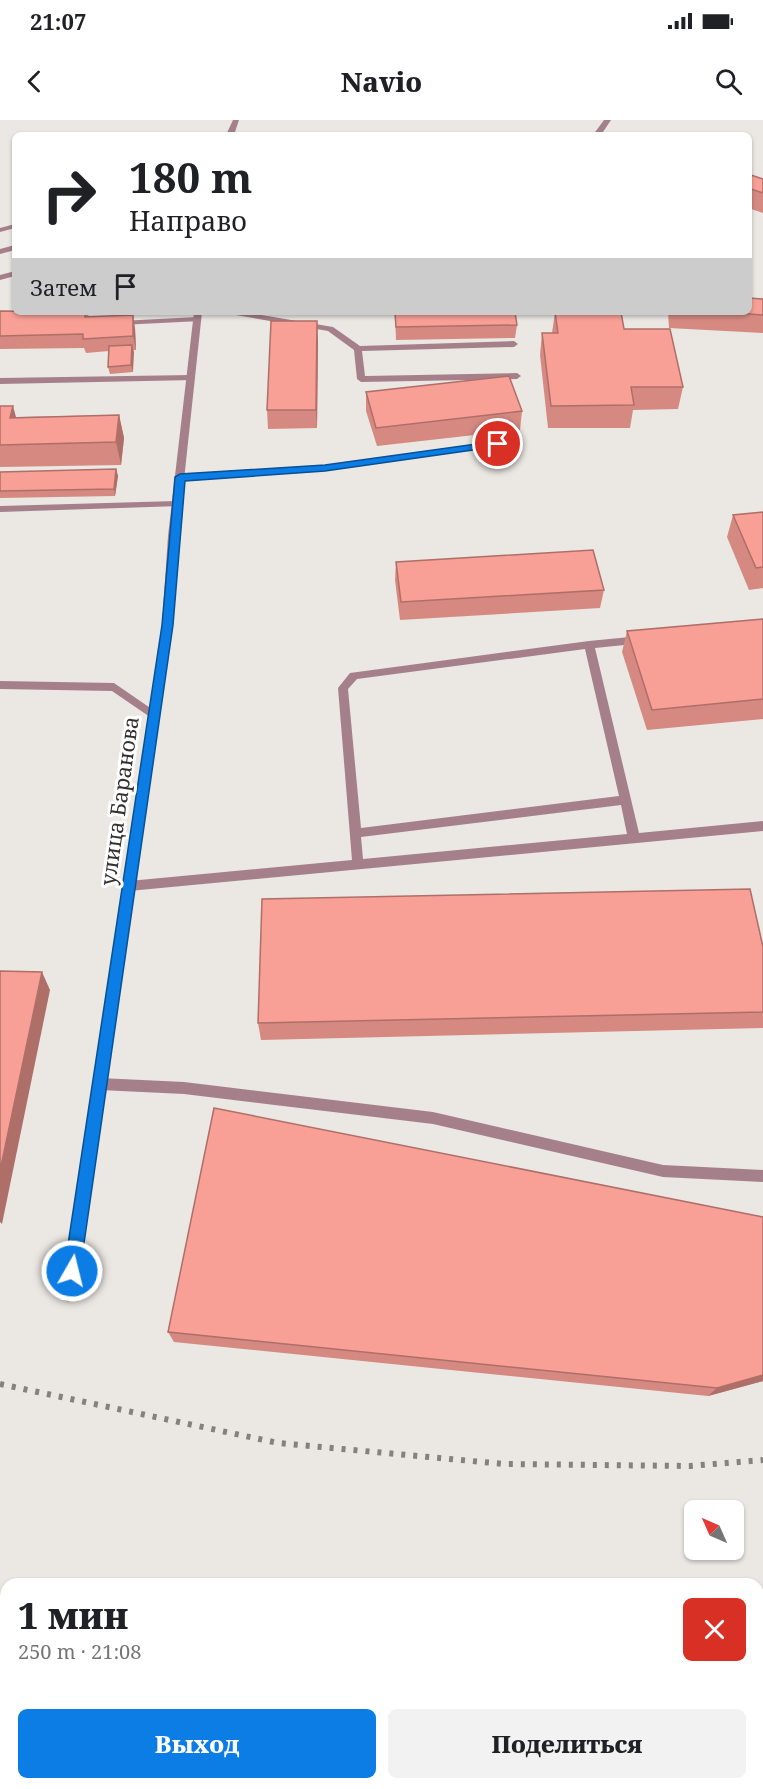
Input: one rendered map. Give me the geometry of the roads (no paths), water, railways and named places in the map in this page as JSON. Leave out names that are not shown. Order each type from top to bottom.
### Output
[{"type":"street","points":[[107,324],[198,315]]},
{"type":"street","name":"улица Баранова","points":[[68,1295],[167,625],[177,504],[198,315]]},
{"type":"street","points":[[248,315],[330,329],[358,349],[514,344]]},
{"type":"street","points":[[358,349],[361,379],[517,376]]},
{"type":"street","points":[[0,381],[191,378]]},
{"type":"street","points":[[180,477],[325,468],[498,444]]},
{"type":"street","points":[[0,509],[177,504]]},
{"type":"street","points":[[358,864],[343,688],[354,676],[647,639]]},
{"type":"street","points":[[589,645],[634,838]]},
{"type":"street","points":[[0,685],[114,687],[154,714]]},
{"type":"street","points":[[355,833],[625,800]]},
{"type":"street","points":[[129,886],[763,826]]},
{"type":"street","points":[[100,1084],[184,1088],[433,1118],[663,1171],[763,1176]]},
{"type":"railway","points":[[0,1384],[278,1443],[504,1464],[690,1466],[763,1460]]}]
